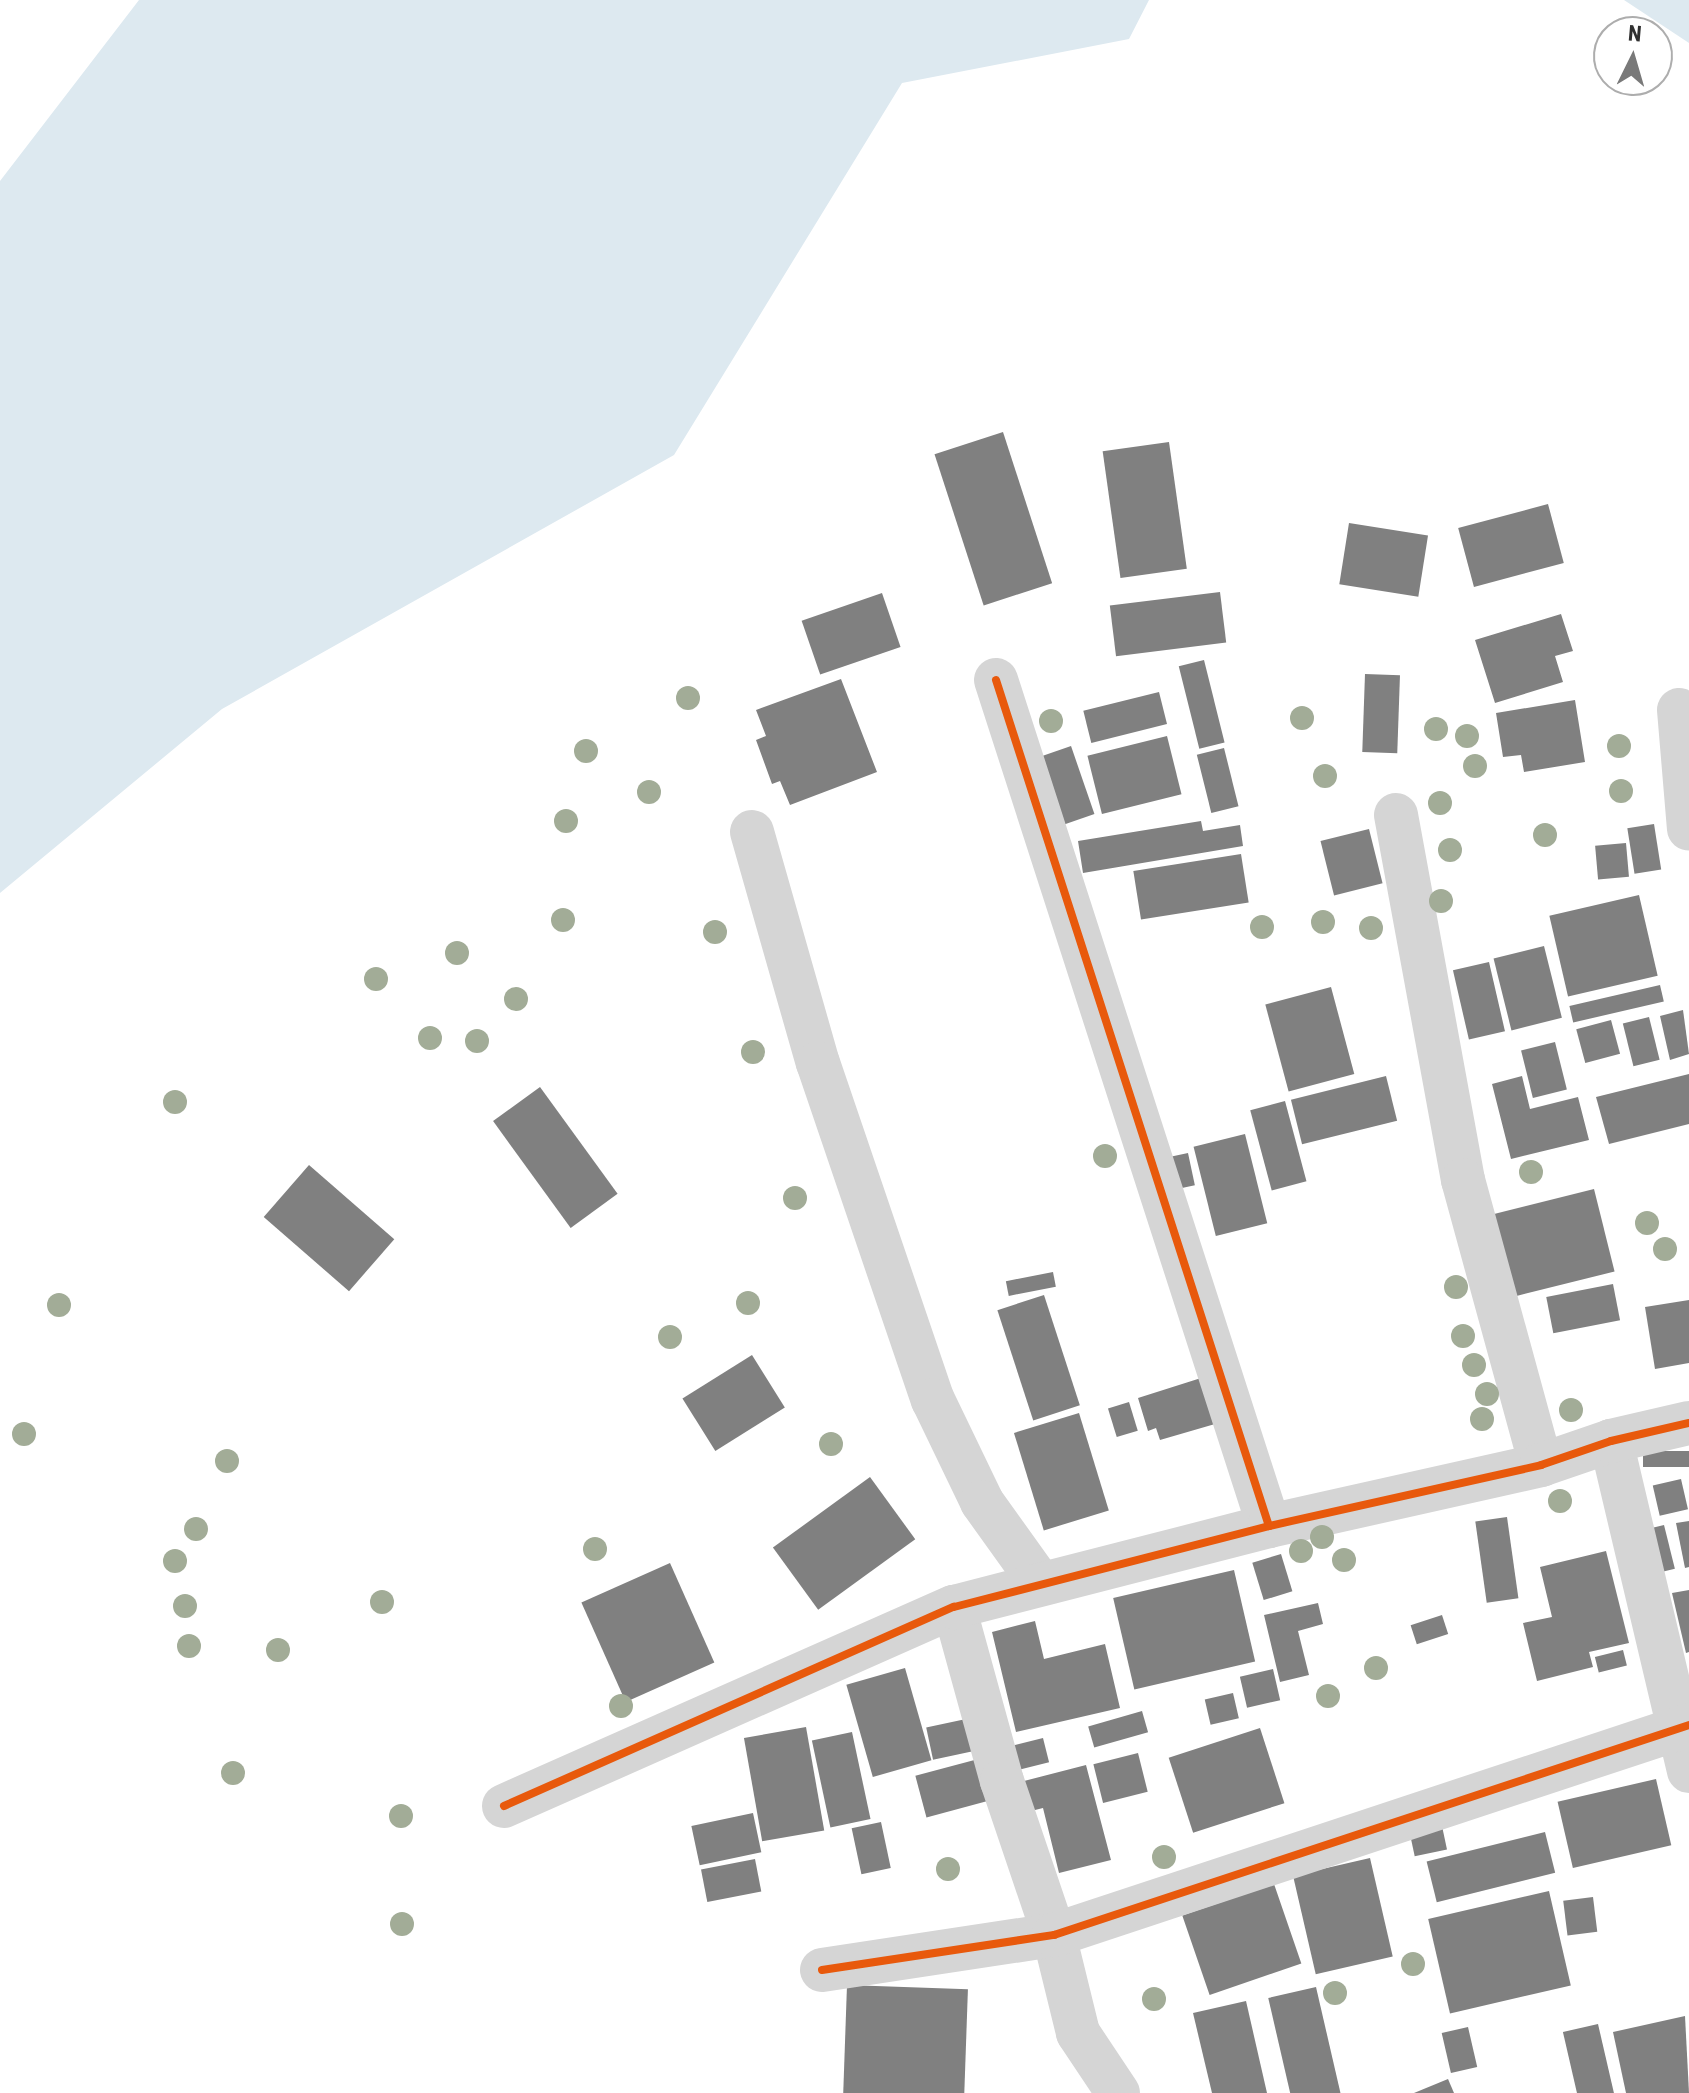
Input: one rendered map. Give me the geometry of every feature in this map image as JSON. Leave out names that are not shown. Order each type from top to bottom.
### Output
[{"type":"street","points":[[996,680],[1269,1526]]},
{"type":"street","points":[[1679,710],[1689,829]]},
{"type":"street","points":[[1396,815],[1463,1180],[1541,1465]]},
{"type":"street","points":[[752,832],[818,1063],[933,1400],[982,1502],[1040,1583]]},
{"type":"street","points":[[504,1806],[954,1607],[1269,1526],[1541,1465],[1611,1441],[1689,1423]]},
{"type":"street","points":[[1611,1441],[1684,1726],[1689,1771]]},
{"type":"street","points":[[954,1607],[1002,1781],[1054,1935],[1078,2033],[1118,2093]]},
{"type":"street","points":[[822,1970],[1054,1935],[1684,1726]]},
{"type":"shaded area","points":[[139,0],[1149,0],[1129,39],[902,83],[674,455],[222,709],[0,893],[0,181]]},
{"type":"shaded area","points":[[1624,0],[1689,0],[1689,43],[1673,32],[1673,16],[1648,16]]},
{"type":"building","points":[[1003,432],[1052,583],[984,605],[935,454]]},
{"type":"building","points":[[1169,442],[1187,569],[1120,578],[1103,451]]},
{"type":"building","points":[[1548,504],[1564,563],[1474,587],[1458,528]]},
{"type":"building","points":[[1349,523],[1428,536],[1418,597],[1339,584]]},
{"type":"building","points":[[1220,592],[1226,643],[1116,656],[1110,606]]},
{"type":"building","points":[[882,593],[901,647],[820,675],[802,621]]},
{"type":"building","points":[[1561,614],[1573,651],[1555,656],[1563,682],[1495,703],[1475,640]]},
{"type":"building","points":[[1204,660],[1225,742],[1199,749],[1179,666]]},
{"type":"building","points":[[1365,674],[1400,675],[1397,753],[1362,752]]},
{"type":"building","points":[[841,679],[877,772],[790,805],[780,781],[772,784],[756,740],[766,736],[756,710]]},
{"type":"building","points":[[1159,692],[1167,724],[1091,743],[1083,711]]},
{"type":"building","points":[[1575,700],[1585,762],[1524,772],[1521,755],[1503,757],[1496,713]]},
{"type":"building","points":[[1167,736],[1182,794],[1102,814],[1087,756]]},
{"type":"building","points":[[1071,746],[1094,814],[1064,824],[1041,756]]},
{"type":"building","points":[[1224,748],[1239,806],[1211,813],[1197,755]]},
{"type":"building","points":[[1201,821],[1203,831],[1240,825],[1243,846],[1083,873],[1078,841]]},
{"type":"building","points":[[1654,824],[1661,869],[1635,874],[1627,828]]},
{"type":"building","points":[[1369,829],[1383,883],[1334,895],[1320,841]]},
{"type":"building","points":[[1626,843],[1629,877],[1598,880],[1595,846]]},
{"type":"building","points":[[1241,854],[1249,902],[1141,919],[1133,871]]},
{"type":"building","points":[[1639,895],[1658,976],[1568,997],[1549,916]]},
{"type":"building","points":[[1544,946],[1562,1018],[1511,1030],[1494,959]]},
{"type":"building","points":[[1489,962],[1505,1031],[1469,1040],[1453,970]]},
{"type":"building","points":[[1660,985],[1664,1002],[1573,1022],[1569,1006]]},
{"type":"building","points":[[1331,987],[1354,1074],[1289,1092],[1265,1005]]},
{"type":"building","points":[[1683,1010],[1689,1054],[1670,1060],[1660,1016]]},
{"type":"building","points":[[1649,1017],[1660,1060],[1633,1066],[1623,1024]]},
{"type":"building","points":[[1611,1020],[1620,1054],[1585,1063],[1576,1029]]},
{"type":"building","points":[[1555,1042],[1567,1090],[1533,1098],[1521,1050]]},
{"type":"building","points":[[1689,1074],[1689,1124],[1609,1144],[1596,1097]]},
{"type":"building","points":[[1386,1076],[1397,1121],[1302,1144],[1291,1100]]},
{"type":"building","points":[[1522,1076],[1530,1109],[1578,1097],[1589,1140],[1511,1159],[1492,1084]]},
{"type":"building","points":[[540,1087],[618,1194],[571,1228],[493,1121]]},
{"type":"building","points":[[1285,1101],[1306,1181],[1272,1190],[1250,1110]]},
{"type":"building","points":[[1245,1134],[1267,1223],[1216,1236],[1194,1147]]},
{"type":"building","points":[[1188,1153],[1195,1185],[1177,1189],[1170,1157]]},
{"type":"building","points":[[309,1165],[394,1239],[349,1291],[264,1217]]},
{"type":"building","points":[[1594,1189],[1615,1271],[1515,1296],[1494,1214]]},
{"type":"building","points":[[1053,1272],[1056,1287],[1009,1296],[1006,1281]]},
{"type":"building","points":[[1613,1284],[1620,1320],[1553,1333],[1546,1297]]},
{"type":"building","points":[[1044,1295],[1080,1405],[1033,1420],[997,1310]]},
{"type":"building","points":[[1689,1300],[1689,1363],[1655,1369],[1645,1307]]},
{"type":"building","points":[[752,1355],[785,1408],[715,1451],[682,1398]]},
{"type":"building","points":[[1201,1378],[1215,1424],[1160,1440],[1156,1428],[1148,1431],[1138,1398]]},
{"type":"building","points":[[1129,1402],[1138,1431],[1117,1437],[1108,1408]]},
{"type":"building","points":[[1079,1413],[1109,1511],[1044,1530],[1014,1433]]},
{"type":"building","points":[[1643,1451],[1689,1451],[1689,1467],[1643,1467]]},
{"type":"building","points":[[870,1477],[915,1539],[818,1610],[773,1548]]},
{"type":"building","points":[[1681,1479],[1688,1509],[1660,1516],[1653,1486]]},
{"type":"building","points":[[1507,1517],[1518,1598],[1487,1603],[1475,1521]]},
{"type":"building","points":[[1689,1521],[1689,1567],[1685,1568],[1676,1523]]},
{"type":"building","points":[[1664,1525],[1675,1569],[1657,1573],[1647,1529]]},
{"type":"building","points":[[1606,1551],[1629,1643],[1589,1652],[1593,1667],[1537,1681],[1523,1623],[1552,1617],[1540,1567]]},
{"type":"building","points":[[1281,1554],[1292,1591],[1264,1600],[1252,1563]]},
{"type":"building","points":[[670,1563],[714,1663],[626,1702],[581,1602]]},
{"type":"building","points":[[1234,1570],[1255,1662],[1134,1689],[1113,1598]]},
{"type":"building","points":[[1689,1590],[1689,1652],[1686,1653],[1672,1593]]},
{"type":"building","points":[[1318,1603],[1323,1624],[1298,1631],[1309,1675],[1280,1682],[1264,1615]]},
{"type":"building","points":[[1442,1615],[1448,1634],[1417,1644],[1411,1625]]},
{"type":"building","points":[[1035,1621],[1044,1659],[1105,1644],[1120,1708],[1016,1732],[992,1632]]},
{"type":"building","points":[[1623,1650],[1627,1666],[1599,1673],[1595,1657]]},
{"type":"building","points":[[905,1668],[931,1760],[873,1777],[846,1685]]},
{"type":"building","points":[[1273,1669],[1280,1700],[1247,1708],[1240,1677]]},
{"type":"building","points":[[1233,1693],[1239,1718],[1211,1725],[1205,1700]]},
{"type":"building","points":[[1142,1711],[1148,1732],[1094,1748],[1088,1726]]},
{"type":"building","points":[[980,1716],[987,1748],[933,1760],[926,1727]]},
{"type":"building","points":[[806,1727],[824,1830],[762,1841],[744,1738]]},
{"type":"building","points":[[1260,1728],[1284,1803],[1193,1833],[1169,1758]]},
{"type":"building","points":[[852,1732],[871,1819],[830,1828],[812,1741]]},
{"type":"building","points":[[1043,1738],[1049,1762],[1016,1770],[1010,1746]]},
{"type":"building","points":[[1138,1753],[1148,1792],[1103,1803],[1093,1764]]},
{"type":"building","points":[[982,1758],[993,1800],[926,1817],[915,1776]]},
{"type":"building","points":[[1086,1765],[1111,1860],[1059,1873],[1043,1808],[1031,1811],[1024,1781]]},
{"type":"building","points":[[1656,1779],[1671,1845],[1573,1868],[1558,1802]]},
{"type":"building","points":[[753,1813],[761,1852],[700,1865],[691,1826]]},
{"type":"building","points":[[881,1822],[891,1868],[861,1874],[852,1828]]},
{"type":"building","points":[[1442,1826],[1447,1849],[1415,1856],[1410,1833]]},
{"type":"building","points":[[1545,1832],[1555,1873],[1437,1902],[1427,1862]]},
{"type":"building","points":[[1370,1858],[1393,1956],[1316,1974],[1293,1876]]},
{"type":"building","points":[[755,1859],[761,1891],[707,1902],[701,1869]]},
{"type":"building","points":[[1274,1884],[1301,1963],[1210,1995],[1182,1916]]},
{"type":"building","points":[[1549,1891],[1571,1986],[1450,2013],[1428,1919]]},
{"type":"building","points":[[1593,1897],[1597,1932],[1567,1935],[1563,1901]]},
{"type":"building","points":[[847,1985],[968,1989],[964,2093],[843,2093]]},
{"type":"building","points":[[1316,1987],[1340,2093],[1290,2093],[1268,1998]]},
{"type":"building","points":[[1246,2001],[1267,2093],[1212,2093],[1193,2013]]},
{"type":"building","points":[[1685,2016],[1689,2093],[1626,2093],[1613,2032]]},
{"type":"building","points":[[1598,2024],[1614,2093],[1577,2093],[1563,2032]]},
{"type":"building","points":[[1468,2027],[1477,2067],[1451,2073],[1442,2033]]},
{"type":"building","points":[[1448,2079],[1454,2093],[1414,2093]]},
{"type":"cycle path","points":[[996,680],[1269,1526]]},
{"type":"cycle path","points":[[504,1806],[954,1607],[1269,1526],[1541,1465],[1611,1441],[1689,1423]]},
{"type":"cycle path","points":[[822,1970],[1054,1935],[1689,1725]]}]
